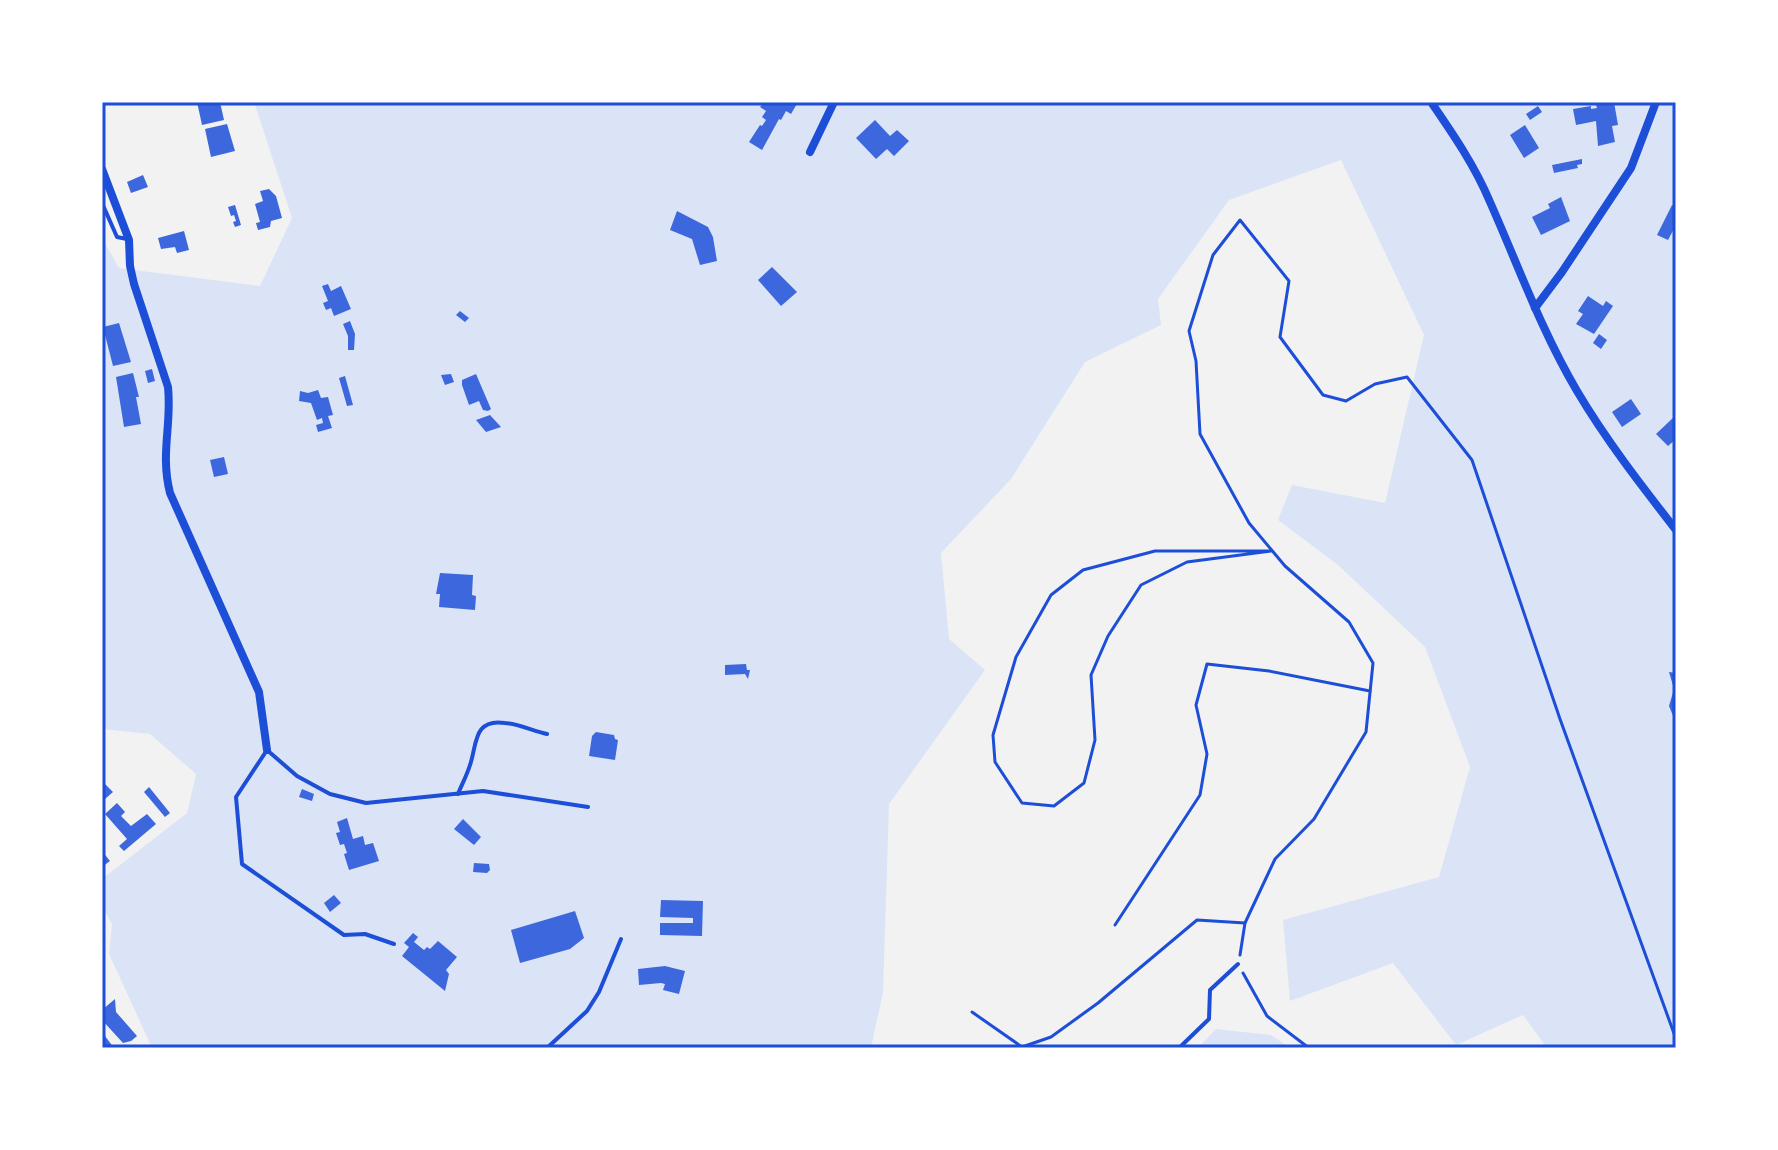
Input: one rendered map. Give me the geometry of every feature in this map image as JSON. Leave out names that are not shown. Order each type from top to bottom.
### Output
[{"type":"street","points":[[810,152],[834,102]]},
{"type":"street","points":[[1431,102],[1462,147],[1489,200],[1535,308],[1584,401],[1614,448],[1676,530]]},
{"type":"street","points":[[1535,308],[1631,168],[1656,102]]},
{"type":"street","points":[[102,169],[129,240],[134,284],[168,387],[164,460],[168,485],[176,512],[223,605],[259,692],[267,750]]},
{"type":"lane","points":[[102,203],[117,237],[129,240]]},
{"type":"lane","points":[[458,794],[472,762],[475,737],[483,728],[495,722],[507,723],[547,734]]},
{"type":"lane","points":[[394,944],[365,934],[344,935],[242,864],[236,797],[267,750],[297,776],[330,794],[366,803],[483,791],[588,807]]},
{"type":"lane","points":[[547,1048],[587,1011],[599,992],[621,939]]},
{"type":"lane","points":[[1179,1048],[1209,1019],[1210,990],[1238,964]]},
{"type":"path","points":[[1309,1048],[1267,1016],[1238,964],[1245,923],[1275,859],[1314,819],[1366,732],[1373,663],[1349,622],[1285,566],[1249,523],[1200,434],[1196,361],[1189,331],[1213,255],[1240,220],[1289,281],[1280,337],[1323,395],[1346,401],[1375,384],[1407,377],[1472,460],[1560,719],[1676,1039]]},
{"type":"path","points":[[1155,551],[1271,551],[1187,562],[1141,585],[1108,636],[1091,675],[1095,740],[1084,783],[1054,806],[1022,803],[995,762],[993,735],[1016,657],[1051,595],[1083,570],[1155,551]]},
{"type":"path","points":[[1115,925],[1200,795],[1207,754],[1196,705],[1207,664],[1269,671],[1370,691]]},
{"type":"path","points":[[972,1012],[1022,1047],[1051,1037],[1098,1003],[1197,920],[1245,923]]},
{"type":"shaded area","points":[[254,102],[1676,102],[1676,1048],[1547,1048],[1523,1015],[1456,1045],[1393,963],[1290,1001],[1283,920],[1439,877],[1470,767],[1425,647],[1338,565],[1278,520],[1292,485],[1385,503],[1424,335],[1341,160],[1229,200],[1158,299],[1161,325],[1085,362],[1011,479],[941,553],[949,639],[985,670],[889,804],[883,992],[871,1048],[152,1048],[109,954],[112,924],[102,906],[102,879],[187,813],[196,774],[150,734],[102,729],[102,238],[119,268],[260,286],[292,218]]},
{"type":"shaded area","points":[[1216,1029],[1271,1035],[1290,1048],[1198,1048]]},
{"type":"building","points":[[197,102],[220,102],[224,120],[202,125]]},
{"type":"building","points":[[764,102],[798,102],[791,114],[786,111],[779,119],[762,150],[749,142],[766,120],[762,117],[766,111],[760,107]]},
{"type":"building","points":[[1614,102],[1618,125],[1612,126],[1615,142],[1598,146],[1596,121],[1576,125],[1573,109],[1597,108],[1596,105]]},
{"type":"building","points":[[1538,106],[1542,112],[1530,120],[1526,114]]},
{"type":"building","points":[[875,120],[890,136],[897,130],[909,141],[894,156],[887,149],[876,159],[856,138]]},
{"type":"building","points":[[227,124],[235,151],[211,157],[205,129]]},
{"type":"building","points":[[1525,125],[1539,148],[1524,158],[1510,135]]},
{"type":"building","points":[[1582,159],[1578,168],[1554,173],[1552,165]]},
{"type":"building","points":[[143,175],[148,187],[131,193],[127,182]]},
{"type":"building","points":[[269,189],[276,196],[282,218],[271,221],[270,227],[258,230],[256,223],[260,222],[255,204],[263,201],[260,191]]},
{"type":"building","points":[[1561,197],[1570,221],[1541,235],[1532,217],[1550,208],[1548,204]]},
{"type":"building","points":[[235,205],[241,225],[235,227],[234,215],[231,216],[228,207]]},
{"type":"building","points":[[1672,205],[1676,207],[1676,225],[1668,240],[1657,235]]},
{"type":"building","points":[[677,211],[708,227],[717,261],[700,265],[692,239],[670,230]]},
{"type":"building","points":[[184,231],[189,250],[177,253],[175,247],[161,249],[158,238]]},
{"type":"building","points":[[772,267],[797,292],[781,306],[758,280]]},
{"type":"building","points":[[328,284],[331,291],[341,286],[351,309],[334,316],[331,308],[326,310],[323,303],[328,301],[322,286]]},
{"type":"building","points":[[1588,296],[1603,306],[1606,301],[1613,306],[1594,334],[1576,324],[1583,314],[1578,311]]},
{"type":"building","points":[[460,311],[469,318],[465,322],[456,315]]},
{"type":"building","points":[[350,321],[355,334],[354,350],[348,350],[348,336],[343,324]]},
{"type":"building","points":[[119,323],[131,362],[113,366],[103,327]]},
{"type":"building","points":[[1599,334],[1607,340],[1601,349],[1593,343]]},
{"type":"building","points":[[152,369],[155,381],[148,383],[145,371]]},
{"type":"building","points":[[133,373],[141,424],[124,427],[116,377]]},
{"type":"building","points":[[451,374],[454,382],[445,385],[441,375]]},
{"type":"building","points":[[476,374],[491,409],[488,411],[483,410],[479,401],[469,405],[462,385],[462,380]]},
{"type":"building","points":[[345,376],[353,405],[347,406],[339,378]]},
{"type":"building","points":[[318,390],[321,398],[328,397],[333,415],[328,416],[332,428],[318,432],[316,425],[323,423],[322,418],[317,420],[311,403],[299,401],[300,391],[308,393]]},
{"type":"building","points":[[1631,399],[1641,414],[1622,427],[1612,412]]},
{"type":"building","points":[[490,415],[501,427],[486,432],[476,420]]},
{"type":"building","points":[[1676,415],[1676,439],[1668,446],[1656,434]]},
{"type":"building","points":[[224,457],[228,474],[214,477],[210,460]]},
{"type":"building","points":[[440,573],[473,575],[475,610],[439,607],[440,594],[436,594]]},
{"type":"building","points":[[746,664],[747,670],[750,670],[748,679],[745,674],[725,675],[725,665]]},
{"type":"building","points":[[1669,672],[1676,673],[1676,723],[1669,706],[1674,689]]},
{"type":"building","points":[[596,732],[614,735],[618,740],[615,760],[589,756],[592,736]]},
{"type":"building","points":[[105,784],[113,792],[105,799],[102,787]]},
{"type":"building","points":[[149,787],[170,813],[165,817],[144,792]]},
{"type":"building","points":[[302,789],[314,794],[312,801],[299,797]]},
{"type":"building","points":[[117,803],[125,812],[121,816],[131,826],[147,814],[156,824],[124,851],[119,846],[127,839],[105,814]]},
{"type":"building","points":[[347,818],[353,839],[363,836],[365,845],[373,843],[379,861],[349,870],[344,844],[340,845],[336,833],[340,832],[337,822]]},
{"type":"building","points":[[463,819],[481,837],[474,845],[454,829]]},
{"type":"building","points":[[102,851],[110,861],[102,867]]},
{"type":"building","points":[[474,863],[489,864],[490,870],[487,873],[473,872]]},
{"type":"building","points":[[334,895],[341,903],[330,912],[324,903]]},
{"type":"building","points":[[661,900],[703,901],[702,936],[660,935],[660,923],[693,923],[693,918],[660,917]]},
{"type":"building","points":[[575,911],[584,938],[570,949],[520,963],[511,930]]},
{"type":"building","points":[[413,933],[418,937],[414,942],[424,950],[427,947],[430,949],[438,941],[457,957],[446,970],[449,974],[445,991],[402,956],[409,947],[404,943]]},
{"type":"building","points":[[665,966],[685,971],[679,994],[663,990],[665,984],[661,983],[639,985],[638,969]]},
{"type":"building","points":[[115,999],[116,1012],[137,1036],[131,1041],[123,1043],[102,1020],[102,1010]]},
{"type":"building","points":[[102,1032],[114,1048],[102,1048]]}]
